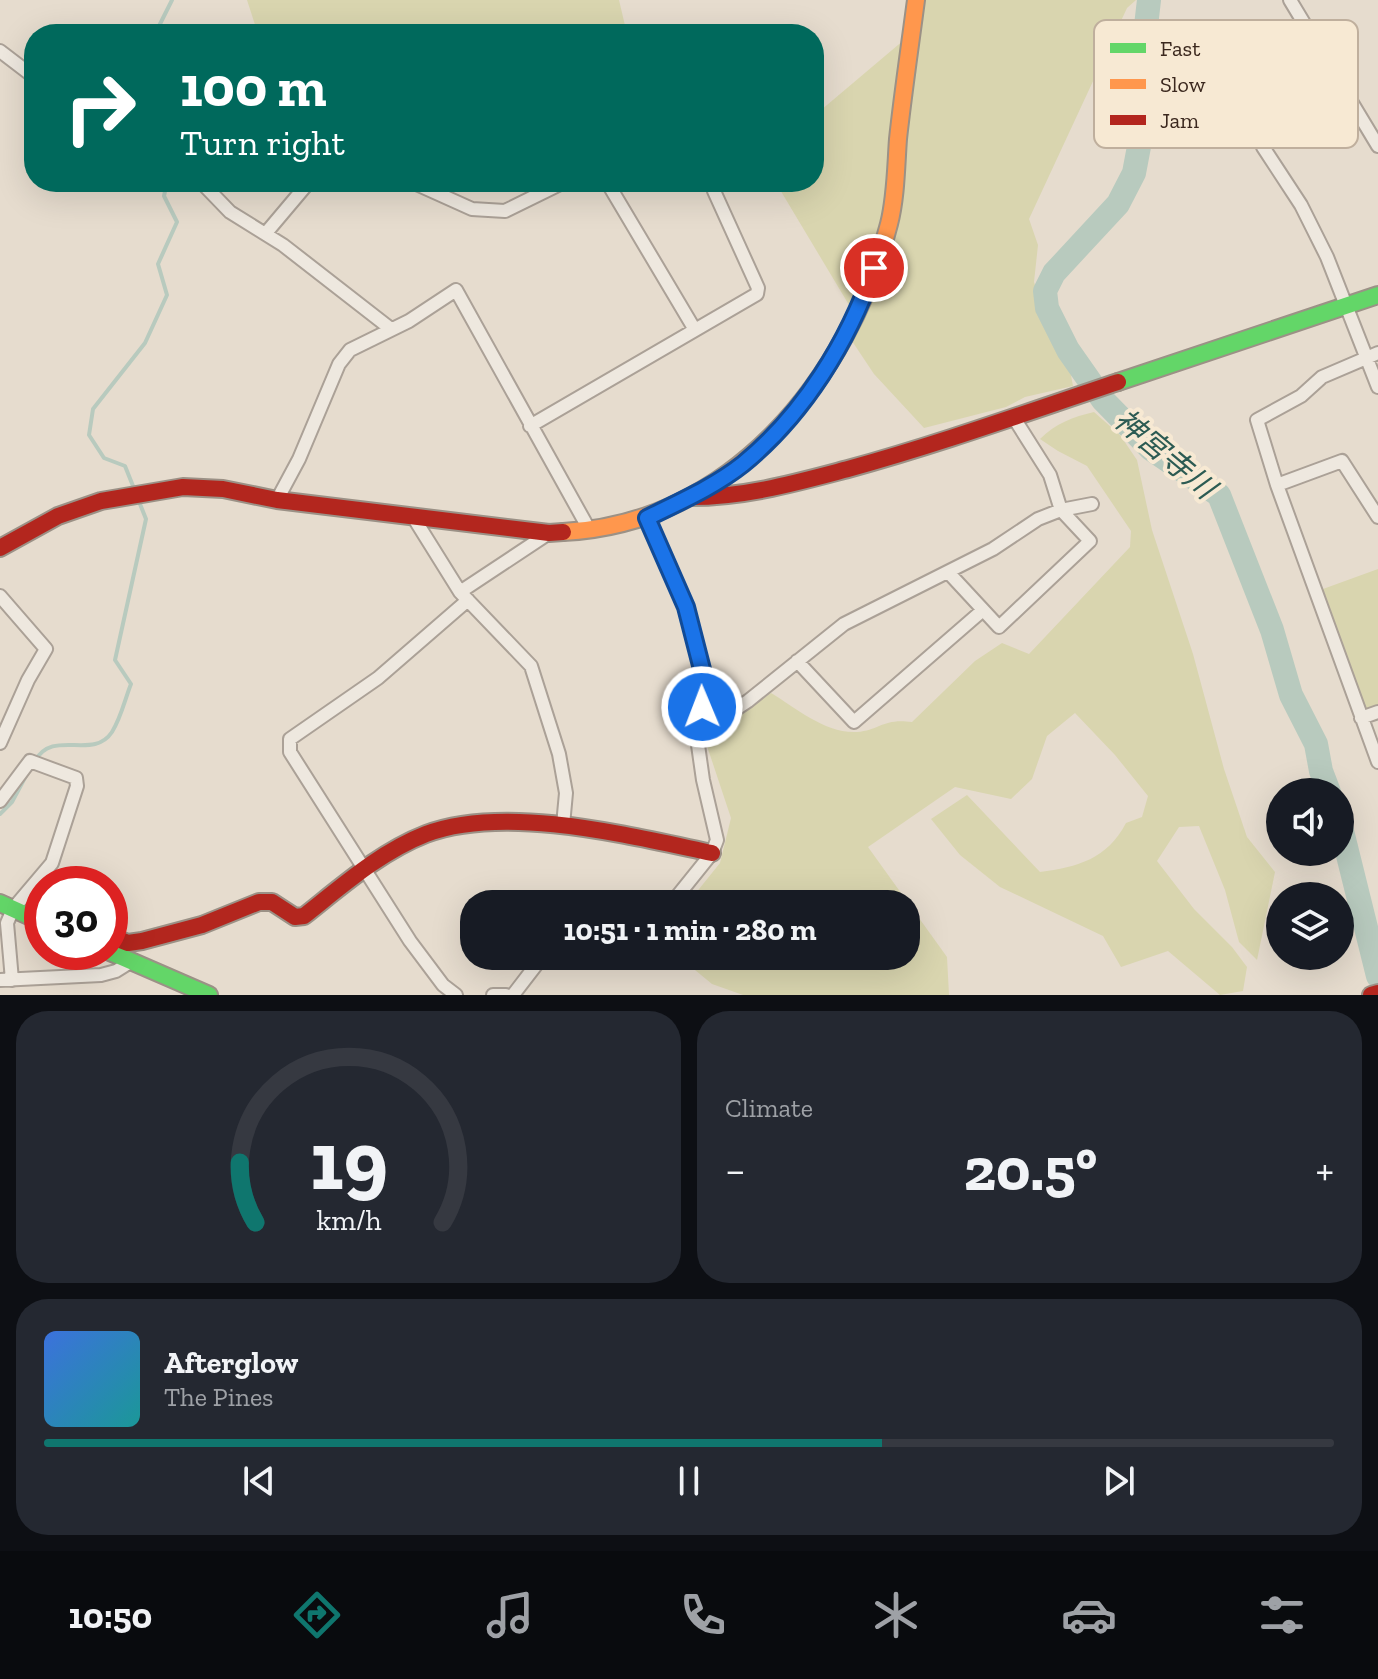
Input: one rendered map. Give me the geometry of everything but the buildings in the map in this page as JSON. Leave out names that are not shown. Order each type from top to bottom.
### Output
[{"type":"street","points":[[0,548],[58,516],[101,501],[183,487],[223,489],[277,500],[549,533],[590,531],[647,518],[689,497],[743,464],[796,410],[841,346],[866,291],[890,222],[916,0]]},
{"type":"street","points":[[1290,0],[1302,20]]},
{"type":"street","points":[[0,51],[24,69]]},
{"type":"street","points":[[1358,113],[1378,146]]},
{"type":"street","points":[[1264,148],[1301,205],[1327,257],[1345,305],[1372,355],[1378,387]]},
{"type":"street","points":[[211,192],[230,212],[266,233],[391,329]]},
{"type":"street","points":[[266,233],[301,192]]},
{"type":"street","points":[[434,192],[472,209],[505,211],[544,192]]},
{"type":"street","points":[[613,192],[695,330]]},
{"type":"street","points":[[530,426],[757,294],[758,288],[714,192]]},
{"type":"street","points":[[277,500],[299,459],[339,364],[350,350],[409,321],[456,290],[590,531]]},
{"type":"street","points":[[689,497],[766,491],[913,451],[1378,295]]},
{"type":"street","points":[[1372,355],[1322,377],[1301,396],[1257,420],[1277,485],[1378,762]]},
{"type":"street","points":[[948,572],[999,627],[1090,541],[1061,510],[1050,475],[1014,418]]},
{"type":"street","points":[[1277,485],[1342,461],[1378,517]]},
{"type":"street","points":[[700,733],[748,701],[844,624],[993,549],[1038,519],[1061,510],[1092,504]]},
{"type":"street","points":[[412,515],[464,596],[531,666],[559,754],[566,793],[563,825]]},
{"type":"street","points":[[647,518],[686,607],[705,681],[698,745],[717,840],[712,853],[682,890]]},
{"type":"street","points":[[456,995],[434,974],[364,869],[290,752],[290,739],[378,678],[464,596],[549,533]]},
{"type":"street","points":[[0,596],[46,649],[28,680],[0,743]]},
{"type":"street","points":[[797,661],[854,722],[983,610]]},
{"type":"street","points":[[1361,718],[1378,712]]},
{"type":"street","points":[[0,801],[30,761],[76,778],[77,786],[52,863],[7,906],[6,980],[101,975],[116,971],[132,961]]},
{"type":"street","points":[[128,943],[202,925],[259,902],[272,902],[295,917],[304,916],[364,869],[445,828],[474,824],[563,825],[712,853]]},
{"type":"street","points":[[128,959],[209,995]]},
{"type":"street","points":[[513,995],[532,970]]},
{"type":"street","points":[[1371,995],[1378,993]]},
{"type":"street","points":[[493,995],[506,995]]},
{"type":"shaded area","points":[[247,0],[619,0],[625,24],[255,24]]},
{"type":"shaded area","points":[[925,0],[1136,0],[1127,8],[1121,20],[1094,20],[1094,79],[1029,219],[1038,245],[1034,282],[1046,320],[1065,344],[1073,386],[1025,397],[1006,407],[924,428],[874,374],[852,341],[858,320],[781,192],[824,192],[824,108],[911,34]]},
{"type":"shaded area","points":[[1094,412],[1120,435],[1137,460],[1152,530],[1193,654],[1224,769],[1247,837],[1266,861],[1266,866],[1275,872],[1273,882],[1266,882],[1266,916],[1257,960],[1239,942],[1225,890],[1199,826],[1179,827],[1157,861],[1194,909],[1232,947],[1247,967],[1243,991],[1220,995],[1168,951],[1121,967],[1103,936],[1000,887],[960,855],[931,819],[967,795],[1040,872],[1079,864],[1100,853],[1126,823],[1142,817],[1148,796],[1075,713],[1047,736],[1032,779],[1011,799],[955,787],[868,847],[899,890],[698,890],[720,863],[731,818],[704,737],[771,693],[812,719],[845,732],[865,731],[894,722],[912,722],[975,661],[1002,643],[1029,654],[1130,547],[1131,531],[1087,466],[1040,439],[1065,421]]},
{"type":"shaded area","points":[[1378,569],[1378,705],[1366,709],[1323,589]]},
{"type":"shaded area","points":[[920,919],[947,957],[949,995],[743,995],[712,984],[695,970],[920,970]]},
{"type":"waterway","points":[[160,24],[172,0]]},
{"type":"waterway","name":"神宮寺川","points":[[1147,20],[1149,0]]},
{"type":"waterway","name":"神宮寺川","points":[[1139,148],[1134,173],[1118,204],[1054,273],[1045,291],[1047,308],[1068,350],[1103,400],[1151,449],[1219,495],[1272,630],[1291,695],[1316,744],[1324,778]]},
{"type":"waterway","points":[[135,491],[125,466],[104,458],[89,435],[93,409],[145,343],[167,295],[158,264],[177,222],[165,192]]},
{"type":"waterway","points":[[35,761],[43,751],[52,747],[94,744],[104,740],[112,732],[120,715],[131,684],[115,660],[146,519],[138,499]]},
{"type":"waterway","points":[[0,814],[12,802],[28,772]]},
{"type":"waterway","name":"神宮寺川","points":[[1351,866],[1378,976]]},
{"type":"traffic: fast","points":[[1118,382],[1378,295]]},
{"type":"traffic: fast","points":[[0,903],[24,914]]},
{"type":"traffic: fast","points":[[128,960],[209,995]]},
{"type":"traffic: slow","points":[[563,532],[624,523],[680,502],[730,472],[774,433],[813,387],[845,336],[870,281],[889,224],[916,0]]},
{"type":"traffic: jam","points":[[691,497],[751,492],[848,469],[1118,382]]},
{"type":"traffic: jam","points":[[0,548],[58,516],[101,501],[183,487],[223,489],[277,500],[549,533],[563,532]]},
{"type":"traffic: jam","points":[[128,943],[202,925],[259,902],[272,902],[295,917],[304,916],[362,870],[393,850],[426,834],[458,826],[493,822],[568,826],[712,853]]},
{"type":"traffic: jam","points":[[1371,995],[1378,993]]},
{"type":"route","points":[[702,707],[705,681],[686,607],[647,518],[718,481],[743,464],[796,410],[841,346],[874,268]]}]
